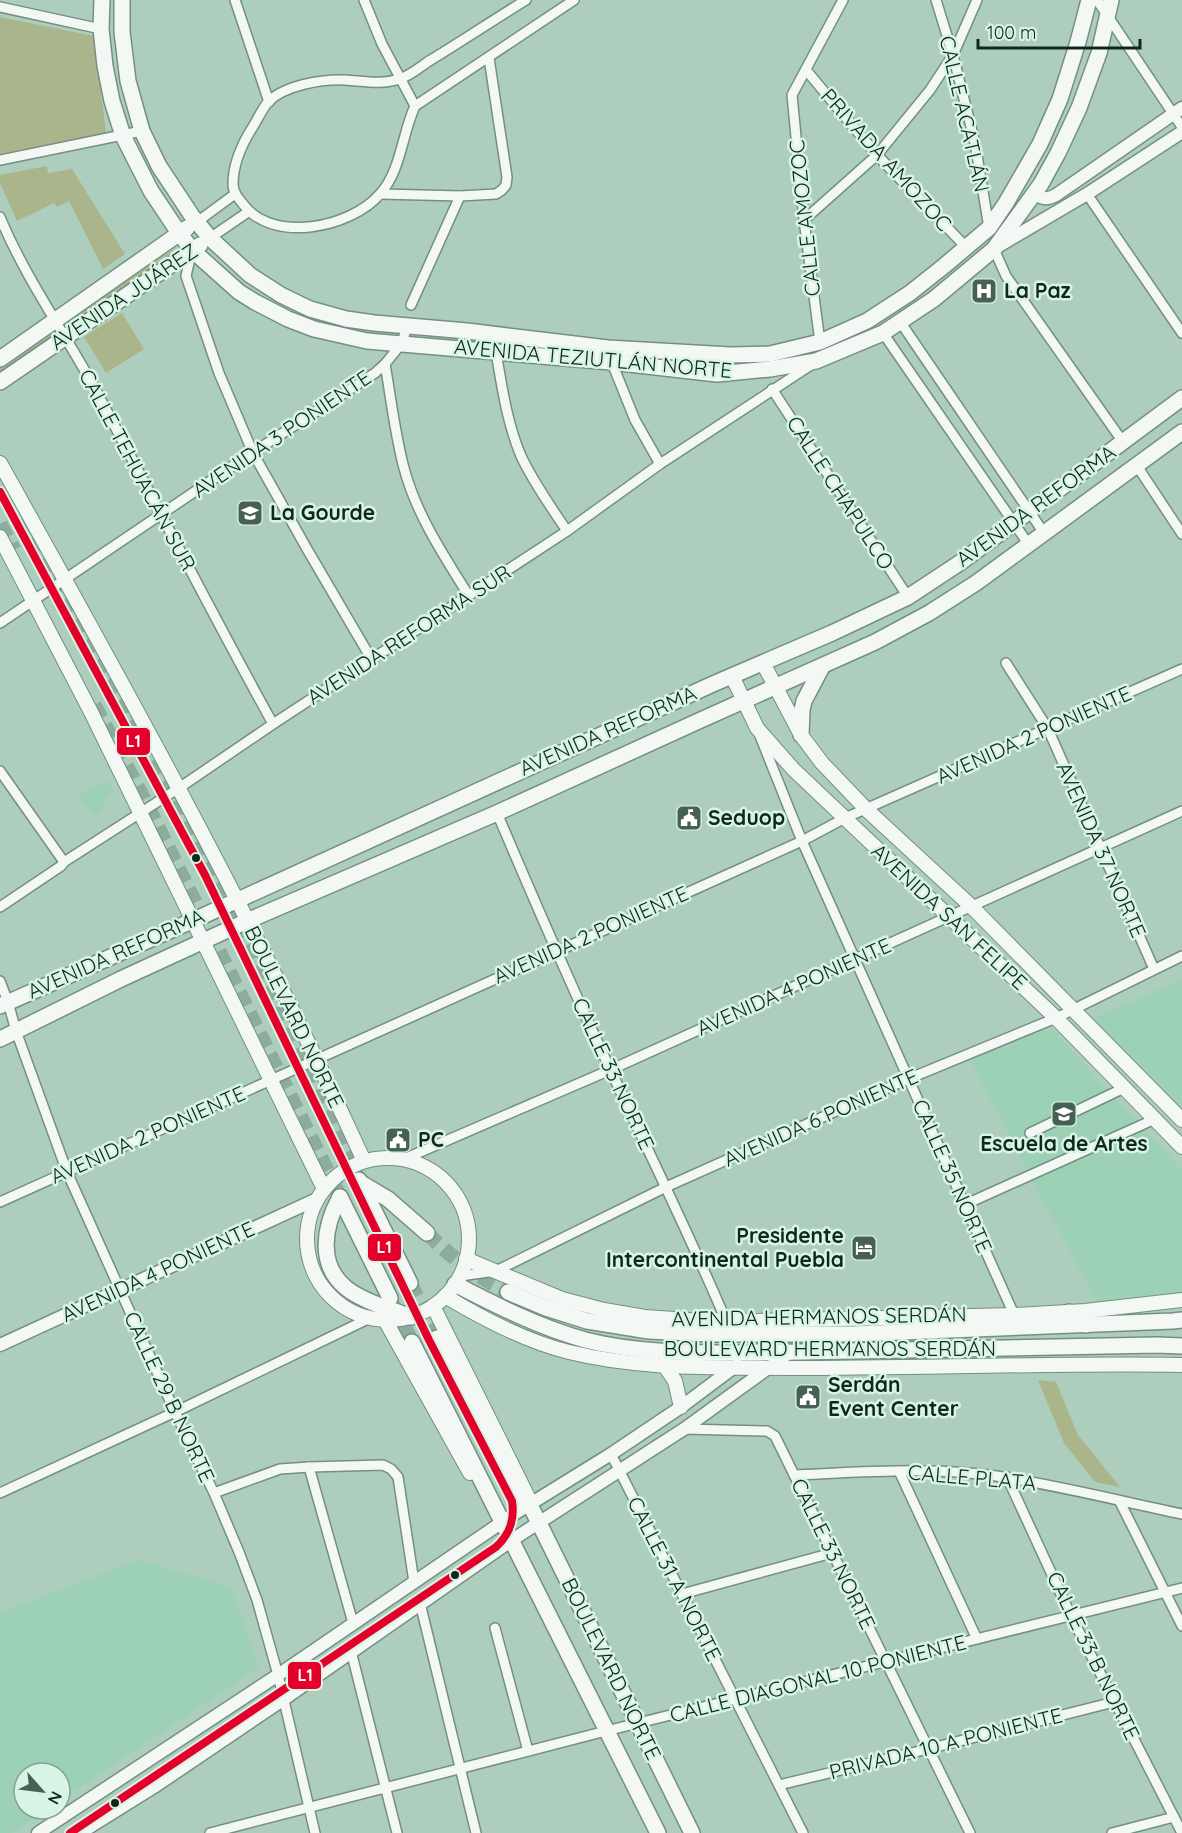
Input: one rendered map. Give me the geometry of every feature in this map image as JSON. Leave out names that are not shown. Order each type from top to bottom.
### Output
[{"type":"main road","name":"AVENIDA TEZIUTLÁN NORTE","points":[[102,0],[101,29],[105,66],[109,89],[123,136],[151,191],[179,233],[192,250],[239,292],[288,319],[314,329],[367,341],[496,352],[609,355],[770,354],[820,342],[867,321],[910,293],[989,228],[1006,203],[1040,144],[1060,99],[1089,0]]},
{"type":"main road","name":"AVENIDA TEZIUTLÁN NORTE","points":[[122,0],[122,32],[128,81],[142,131],[159,166],[196,222],[210,238],[250,275],[281,296],[310,309],[346,319],[467,331],[717,374],[816,362],[883,333],[934,299],[994,249],[1041,184],[1058,153],[1079,108],[1099,53],[1109,8]]},
{"type":"main road","name":"AVENIDA JUÁREZ","points":[[0,359],[196,222]]},
{"type":"main road","name":"AVENIDA JUÁREZ","points":[[0,382],[210,238]]},
{"type":"main road","name":"AVENIDA REFORMA","points":[[4,1004],[908,597],[1014,524],[1182,398]]},
{"type":"main road","name":"AVENIDA REFORMA","points":[[0,1039],[121,979],[247,921],[497,813],[875,642],[929,613],[1029,546],[1182,432]]},
{"type":"main road","name":"BOULEVARD NORTE","points":[[0,463],[179,788],[317,1059],[364,1161]]},
{"type":"main road","points":[[0,537],[34,600],[194,920],[321,1194]]},
{"type":"main road","name":"AVENIDA SAN FELIPE","points":[[763,663],[801,735],[822,763],[867,810],[971,906],[1182,1120]]},
{"type":"main road","points":[[801,735],[804,701],[822,667]]},
{"type":"main road","name":"AVENIDA SAN FELIPE","points":[[732,676],[757,728],[794,769],[1056,1017],[1182,1147]]},
{"type":"main road","points":[[564,753],[575,777]]},
{"type":"main road","points":[[384,1158],[404,1159],[425,1166],[434,1172],[456,1195],[465,1215],[469,1237],[466,1259],[453,1286],[434,1306],[411,1317],[385,1320],[370,1318],[347,1309],[327,1293],[314,1272],[307,1248],[308,1223],[321,1194],[335,1177],[364,1161],[384,1158]]},
{"type":"main road","points":[[410,1283],[360,1181],[388,1199],[427,1233]]},
{"type":"main road","points":[[390,1298],[340,1197],[331,1213],[326,1232],[325,1253],[332,1271],[345,1288],[360,1297],[411,1317]]},
{"type":"main road","name":"AVENIDA HERMANOS SERDÁN","points":[[466,1259],[562,1299],[604,1310],[732,1330]]},
{"type":"main road","points":[[453,1286],[490,1321],[530,1339],[568,1352],[602,1359],[664,1365],[770,1367],[1182,1365]]},
{"type":"main road","name":"BOULEVARD HERMANOS SERDÁN","points":[[453,1286],[499,1308],[586,1340],[647,1350],[789,1353],[1182,1346]]},
{"type":"main road","name":"BOULEVARD HERMANOS SERDÁN","points":[[508,1292],[577,1318],[649,1331],[732,1330],[785,1334],[852,1334],[1016,1321],[1049,1326],[1182,1320]]},
{"type":"main road","name":"AVENIDA HERMANOS SERDÁN","points":[[756,1321],[1016,1321],[1066,1312],[1182,1300]]},
{"type":"main road","name":"BOULEVARD NORTE","points":[[434,1306],[530,1505]]},
{"type":"main road","points":[[1049,1326],[1066,1312],[1086,1325]]},
{"type":"main road","name":"BOULEVARD NORTE","points":[[385,1320],[474,1480],[502,1522]]},
{"type":"main road","points":[[732,1330],[756,1321]]},
{"type":"main road","name":"BOULEVARD NORTE","points":[[437,1338],[513,1487],[530,1505],[692,1833]]},
{"type":"main road","name":"BOULEVARD NORTE","points":[[412,1342],[658,1833]]},
{"type":"main road","points":[[664,1365],[675,1381],[681,1407]]},
{"type":"street","points":[[235,0],[269,102]]},
{"type":"street","points":[[364,0],[382,44],[415,106]]},
{"type":"street","points":[[526,0],[400,79],[370,83],[343,80],[314,82],[292,88],[269,102],[249,132],[237,160],[233,184],[235,194],[249,212],[274,225],[298,227],[327,225],[351,216],[381,194],[393,174],[415,106],[574,0]]},
{"type":"street","points":[[806,70],[843,0]]},
{"type":"street","name":"CALLE ACATLÁN","points":[[936,0],[953,55],[975,143],[989,228]]},
{"type":"street","points":[[804,220],[877,155],[930,90],[953,55],[977,0]]},
{"type":"street","points":[[1097,0],[1109,8],[1178,111],[1182,127]]},
{"type":"street","points":[[0,7],[101,29]]},
{"type":"street","points":[[381,194],[460,196],[496,194],[506,185],[507,177],[489,57]]},
{"type":"street","name":"CALLE AMOZOC","points":[[806,70],[792,95],[804,220],[820,342]]},
{"type":"street","name":"PRIVADA AMOZOC","points":[[806,70],[877,155],[967,248]]},
{"type":"street","points":[[1034,193],[1040,198],[1049,199],[1178,111]]},
{"type":"street","points":[[0,160],[142,131]]},
{"type":"street","points":[[1123,442],[1006,276],[994,249],[1087,194],[1182,132]]},
{"type":"street","name":"AVENIDA JUÁREZ","points":[[196,222],[235,194]]},
{"type":"street","points":[[1087,194],[1182,333]]},
{"type":"street","points":[[411,305],[460,196]]},
{"type":"street","name":"AVENIDA JUÁREZ","points":[[210,238],[249,212]]},
{"type":"street","name":"CALLE TEHUACÁN SUR","points":[[0,218],[27,275],[66,336],[162,514],[213,616],[273,724]]},
{"type":"street","points":[[192,250],[186,276],[219,373],[253,453],[372,660]]},
{"type":"street","points":[[901,323],[1044,533]]},
{"type":"street","points":[[402,343],[407,326]]},
{"type":"street","points":[[883,333],[1029,546]]},
{"type":"street","name":"AVENIDA 3 PONIENTE","points":[[0,623],[375,373],[402,343]]},
{"type":"street","points":[[496,352],[508,418],[521,455],[542,494],[567,531]]},
{"type":"street","points":[[609,355],[635,420],[660,464]]},
{"type":"street","name":"AVENIDA REFORMA SUR","points":[[0,907],[64,862],[567,531],[660,464],[816,362]]},
{"type":"street","points":[[385,364],[404,469],[422,514],[469,596]]},
{"type":"street","name":"CALLE CHAPULCO","points":[[772,389],[908,597]]},
{"type":"street","points":[[1137,466],[1182,534]]},
{"type":"street","name":"AVENIDA 37 NORTE","points":[[1006,663],[1048,729],[1154,969]]},
{"type":"street","name":"AVENIDA 2 PONIENTE","points":[[0,1202],[801,841],[845,818],[1182,669]]},
{"type":"street","name":"CALLE 35 NORTE","points":[[757,728],[801,841],[1016,1321]]},
{"type":"street","points":[[0,771],[64,862]]},
{"type":"street","name":"AVENIDA 4 PONIENTE","points":[[404,1159],[610,1070],[1182,811]]},
{"type":"street","name":"CALLE 33 NORTE","points":[[497,813],[610,1070],[732,1330]]},
{"type":"street","name":"AVENIDA 6 PONIENTE","points":[[453,1286],[496,1272],[666,1187],[908,1079],[1056,1017],[1182,957]]},
{"type":"street","name":"CALLE 29 B NORTE","points":[[0,981],[4,1004],[67,1172],[236,1543],[257,1600],[278,1675],[315,1833]]},
{"type":"street","points":[[1030,1133],[1124,1088]]},
{"type":"street","points":[[964,1205],[1155,1119]]},
{"type":"street","name":"AVENIDA 4 PONIENTE","points":[[0,1345],[321,1194]]},
{"type":"street","points":[[0,1493],[370,1318]]},
{"type":"street","points":[[38,1833],[278,1675],[502,1522],[611,1454],[681,1407],[735,1366],[785,1334]]},
{"type":"street","points":[[80,1833],[284,1699],[512,1540],[684,1429],[789,1353]]},
{"type":"street","name":"CALLE 33 NORTE","points":[[684,1429],[767,1431],[775,1436],[970,1833]]},
{"type":"street","name":"CALLE 31 A NORTE","points":[[611,1454],[803,1833]]},
{"type":"street","points":[[214,1493],[280,1469],[383,1466],[391,1469],[398,1477],[414,1582]]},
{"type":"street","points":[[309,1467],[353,1623]]},
{"type":"street","points":[[899,1471],[977,1639]]},
{"type":"street","name":"CALLE PLATA","points":[[794,1475],[899,1471],[1007,1477],[1182,1514]]},
{"type":"street","name":"CALLE 33 B NORTE","points":[[1007,1477],[1071,1616],[1182,1833]]},
{"type":"street","points":[[1120,1502],[1182,1626]]},
{"type":"street","points":[[682,1594],[832,1553]]},
{"type":"street","name":"CALLE DIAGONAL 10 PONIENTE","points":[[210,1833],[232,1831],[309,1808],[528,1751],[1182,1587]]},
{"type":"street","points":[[420,1603],[476,1833]]},
{"type":"street","points":[[495,1628],[528,1751]]},
{"type":"street","points":[[351,1651],[397,1833]]},
{"type":"street","name":"PRIVADA 10 A PONIENTE","points":[[778,1785],[1114,1702]]},
{"type":"street","points":[[1112,1833],[1174,1817]]},
{"type":"shaded area","points":[[0,17],[94,36],[106,133],[0,154]]},
{"type":"shaded area","points":[[47,166],[48,173],[72,169],[125,254],[103,269],[69,201],[57,207],[54,203],[17,221],[0,183],[0,175]]},
{"type":"shaded area","points":[[170,252],[175,254],[69,326],[67,323],[69,320]]},
{"type":"shaded area","points":[[122,313],[144,349],[106,373],[84,337]]},
{"type":"shaded area","points":[[53,329],[58,334],[0,374],[0,365]]},
{"type":"shaded area","points":[[108,780],[114,791],[101,804],[104,809],[95,816],[78,796]]},
{"type":"shaded area","points":[[1182,979],[1182,1106],[1093,1019]]},
{"type":"shaded area","name":"Escuela de Artes","points":[[1048,1025],[1182,1170],[1182,1294],[1098,1305],[969,1059]]},
{"type":"shaded area","points":[[1038,1380],[1056,1382],[1078,1435],[1120,1487],[1095,1482],[1064,1443]]},
{"type":"shaded area","points":[[138,1560],[231,1587],[259,1667],[72,1793],[72,1761],[12,1761],[12,1821],[30,1821],[12,1833],[0,1833],[0,1613]]},
{"type":"tunnel","points":[[23,517],[220,885],[359,1180]]},
{"type":"tunnel","points":[[0,524],[14,550]]},
{"type":"tunnel","points":[[94,705],[148,807],[340,1197]]},
{"type":"tunnel","points":[[427,1233],[465,1266],[508,1292]]},
{"type":"tunnel","points":[[410,1283],[437,1338]]},
{"type":"tunnel","points":[[392,1303],[412,1342]]},
{"type":"transit line","name":"L1","points":[[0,492],[205,875],[429,1340],[512,1501],[513,1508],[510,1526],[505,1537],[496,1547],[70,1833]]},
{"type":"place","name":"La Paz","points":[[984,291]]},
{"type":"place","name":"La Gourde","points":[[250,513]]},
{"type":"place","name":"Seduop","points":[[689,818]]},
{"type":"place","name":"Escuela de Artes","points":[[1064,1114]]},
{"type":"place","name":"PC","points":[[398,1140]]},
{"type":"place","name":"Presidente Intercontinental Puebla","points":[[864,1248]]},
{"type":"place","name":"Serdán Event Center","points":[[808,1397]]}]
